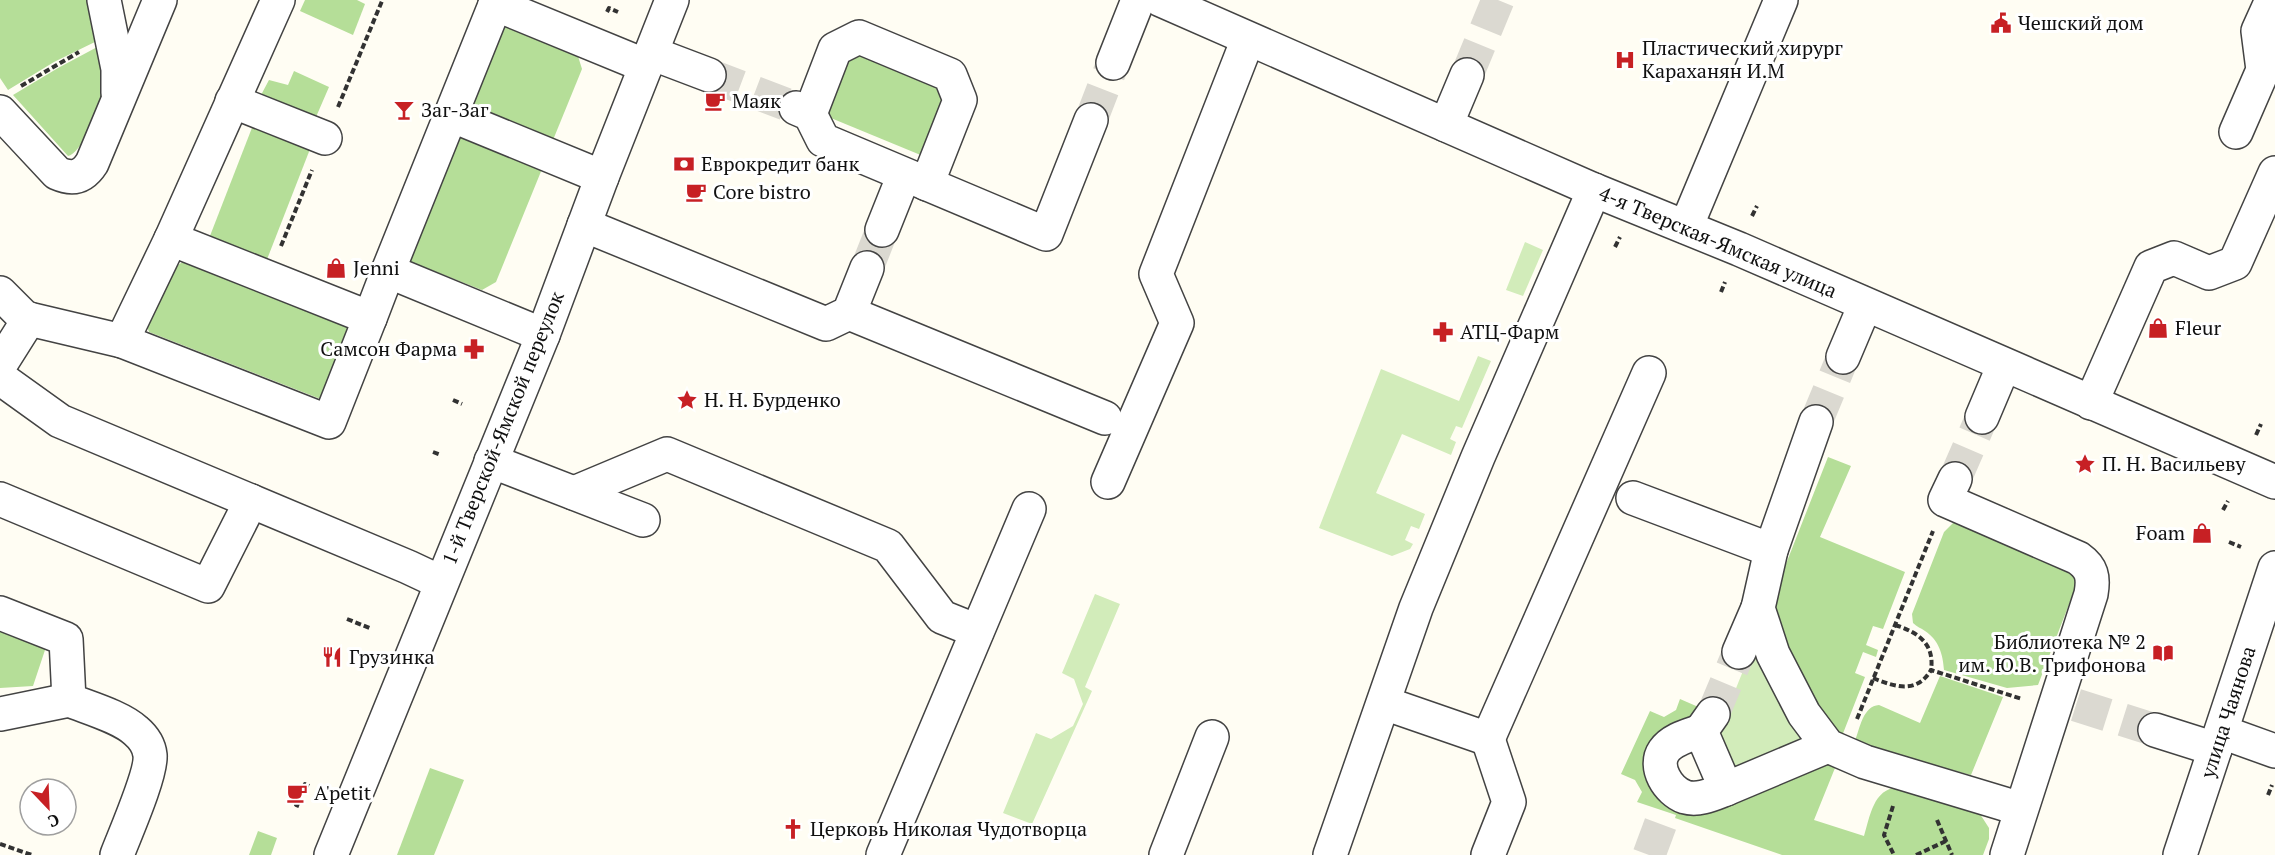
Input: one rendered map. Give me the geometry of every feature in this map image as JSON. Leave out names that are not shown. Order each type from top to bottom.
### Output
[{"type":"street","points":[[122,341],[171,239],[278,0]]},
{"type":"street","name":"1-й Тверской-Ямской переулок","points":[[331,855],[440,582],[543,335],[672,0]]},
{"type":"street","points":[[1113,63],[1138,0]]},
{"type":"street","name":"4-я Тверская-Ямская улица","points":[[1161,0],[1594,190],[1686,227],[2275,482]]},
{"type":"street","points":[[1686,227],[1781,0]]},
{"type":"street","points":[[2236,132],[2263,70],[2258,31],[2272,0]]},
{"type":"street","points":[[0,293],[23,316],[30,319],[122,341],[329,422],[496,2],[648,59],[709,75]]},
{"type":"street","points":[[107,15],[121,32],[134,36],[141,33],[155,12]]},
{"type":"street","points":[[9,100],[49,165],[57,173],[67,178],[86,172],[93,163],[155,12]]},
{"type":"street","points":[[107,15],[119,84],[112,116]]},
{"type":"street","points":[[882,230],[916,179],[960,100],[950,75],[859,37],[835,49],[803,111],[823,140],[916,179],[1046,234],[1091,120]]},
{"type":"street","points":[[1108,482],[1177,324],[1156,274],[1248,39]]},
{"type":"street","points":[[1446,125],[1467,75]]},
{"type":"street","points":[[232,101],[326,138]]},
{"type":"street","points":[[451,115],[602,177]]},
{"type":"street","points":[[2091,403],[2151,267],[2174,258],[2209,273],[2235,263],[2275,173]]},
{"type":"street","points":[[1330,855],[1416,608],[1478,457],[1594,190]]},
{"type":"street","points":[[584,225],[826,324],[849,313],[867,268]]},
{"type":"street","points":[[171,239],[370,318]]},
{"type":"street","points":[[388,271],[543,335]]},
{"type":"street","points":[[1843,357],[1865,305]]},
{"type":"street","points":[[849,313],[1106,418]]},
{"type":"street","points":[[0,365],[30,319]]},
{"type":"street","points":[[1982,417],[2004,365]]},
{"type":"street","points":[[1488,855],[1509,802],[1488,739],[1649,373]]},
{"type":"street","points":[[0,378],[60,422],[440,582]]},
{"type":"street","points":[[1739,652],[1758,608],[1771,550],[1816,422]]},
{"type":"street","points":[[573,493],[667,453],[888,546],[942,616],[977,631]]},
{"type":"street","points":[[491,460],[643,520]]},
{"type":"street","points":[[1950,490],[2078,558],[2092,572],[2091,594],[2062,705],[2021,808],[2007,855]]},
{"type":"street","points":[[1633,498],[1771,550]]},
{"type":"street","points":[[0,499],[208,586],[251,501]]},
{"type":"street","points":[[883,855],[1029,509]]},
{"type":"street","name":"улица Чаянова","points":[[2180,855],[2275,568]]},
{"type":"street","points":[[1758,608],[1773,654],[1804,714],[1836,749],[1865,762],[2021,808]]},
{"type":"street","points":[[0,613],[66,639],[69,700]]},
{"type":"street","points":[[0,714],[69,700],[135,729],[145,741],[150,754],[148,770],[117,855]]},
{"type":"street","points":[[1384,703],[1488,739]]},
{"type":"street","points":[[1726,789],[1707,722],[1664,750],[1661,770],[1669,801],[1685,797],[1698,798],[1726,789],[1836,749]]},
{"type":"street","points":[[2155,730],[2275,751]]},
{"type":"street","points":[[1166,855],[1212,736]]},
{"type":"path","points":[[609,8],[618,12]]},
{"type":"path","points":[[9,100],[79,53],[107,15]]},
{"type":"path","points":[[1752,216],[1757,206]]},
{"type":"path","points":[[1616,247],[1620,237]]},
{"type":"path","points":[[1721,292],[1725,282]]},
{"type":"path","points":[[474,349],[483,352]]},
{"type":"path","points":[[453,400],[462,404]]},
{"type":"path","points":[[2256,435],[2261,424]]},
{"type":"path","points":[[433,452],[441,455]]},
{"type":"path","points":[[1836,749],[1873,678],[1950,490]]},
{"type":"path","points":[[2223,510],[2228,500]]},
{"type":"path","points":[[2229,542],[2241,547]]},
{"type":"path","points":[[348,620],[372,629]]},
{"type":"path","points":[[1873,678],[1898,688],[1907,688],[1923,681],[1931,670],[1931,654],[1923,639],[1910,629],[1895,625]]},
{"type":"path","points":[[1931,670],[2062,705]]},
{"type":"path","points":[[1894,855],[1884,835],[1903,773]]},
{"type":"path","points":[[300,807],[296,805],[298,794],[305,784],[309,786]]},
{"type":"path","points":[[1916,855],[1946,841]]},
{"type":"path","points":[[0,844],[32,855]]},
{"type":"green space","points":[[0,0],[92,0],[101,39],[54,62],[8,90],[0,78]]},
{"type":"green space","points":[[305,0],[357,0],[365,4],[353,35],[300,11]]},
{"type":"green space","points":[[499,21],[577,53],[582,69],[553,140],[466,104]]},
{"type":"green space","points":[[101,45],[105,98],[84,140],[68,156],[13,95]]},
{"type":"green space","points":[[861,51],[942,84],[948,95],[923,156],[826,116],[851,56]]},
{"type":"green space","points":[[294,71],[329,87],[316,117],[261,95],[269,80],[288,85]]},
{"type":"green space","points":[[255,120],[312,144],[266,262],[208,241]]},
{"type":"green space","points":[[455,135],[542,169],[496,282],[482,290],[406,260]]},
{"type":"green space","points":[[1525,242],[1543,250],[1523,296],[1506,290]]},
{"type":"green space","points":[[184,261],[349,327],[324,399],[149,332],[147,326],[175,267]]},
{"type":"green space","points":[[1478,356],[1491,361],[1462,428],[1456,426],[1450,439],[1456,442],[1451,455],[1402,434],[1376,493],[1425,514],[1419,529],[1411,526],[1405,540],[1413,544],[1410,549],[1392,556],[1319,528],[1381,369],[1459,401]]},
{"type":"green space","points":[[1828,457],[1851,466],[1820,537],[1905,572],[1883,629],[1873,626],[1866,645],[1878,650],[1876,657],[1863,652],[1855,673],[1865,677],[1842,736],[1828,723],[1806,692],[1790,657],[1771,602]]},
{"type":"green space","points":[[1956,520],[2077,575],[2076,586],[2038,685],[2007,688],[1944,670],[1937,643],[1913,623],[1912,614],[1944,532]]},
{"type":"green space","points":[[1095,594],[1120,604],[1085,687],[1092,691],[1032,824],[1003,813],[1036,733],[1051,739],[1073,726],[1083,704],[1074,679],[1062,673]]},
{"type":"green space","points":[[0,628],[47,644],[33,686],[0,688]]},
{"type":"green space","points":[[1762,651],[1801,737],[1800,743],[1736,776],[1722,745],[1720,728],[1749,656]]},
{"type":"green space","points":[[1940,676],[2003,697],[1971,775],[1883,752],[1855,741],[1863,718],[1874,706],[1879,705],[1920,723]]},
{"type":"green space","points":[[1680,699],[1703,709],[1677,729],[1670,799],[1831,756],[1837,763],[1814,820],[1864,836],[1878,798],[1890,789],[1898,787],[1980,814],[1989,828],[1989,839],[1983,855],[1782,855],[1675,818],[1676,815],[1637,802],[1642,792],[1635,780],[1621,774],[1650,711],[1664,717],[1676,710]]},
{"type":"green space","points":[[430,768],[464,780],[434,855],[397,855]]},
{"type":"green space","points":[[258,831],[277,838],[271,855],[249,855]]},
{"type":"tunnel","points":[[1467,75],[1498,0]]},
{"type":"tunnel","points":[[1091,120],[1113,63]]},
{"type":"tunnel","points":[[709,75],[796,108]]},
{"type":"tunnel","points":[[867,268],[882,230]]},
{"type":"tunnel","points":[[1816,422],[1843,357]]},
{"type":"tunnel","points":[[1955,479],[1982,417]]},
{"type":"tunnel","points":[[1713,714],[1739,652]]},
{"type":"tunnel","points":[[2076,705],[2155,730]]},
{"type":"tunnel","points":[[1649,855],[1665,812]]},
{"type":"place","name":"Чешский дом","points":[[2001,23]]},
{"type":"place","name":"Пластический хирург Караханян И.М","points":[[1625,60]]},
{"type":"place","name":"Маяк","points":[[715,101]]},
{"type":"place","name":"Заг-Заг","points":[[404,110]]},
{"type":"place","name":"Еврокредит банк","points":[[684,164]]},
{"type":"place","name":"Core bistro","points":[[696,192]]},
{"type":"place","name":"Jenni","points":[[336,268]]},
{"type":"place","name":"Fleur","points":[[2158,328]]},
{"type":"place","name":"АТЦ-Фарм","points":[[1443,332]]},
{"type":"place","name":"Самсон Фарма","points":[[474,349]]},
{"type":"place","name":"Н. Н. Бурденко","points":[[687,400]]},
{"type":"place","name":"П. Н. Васильеву","points":[[2085,464]]},
{"type":"place","name":"Foam","points":[[2202,533]]},
{"type":"place","name":"Библиотека № 2 им. Ю.В. Трифонова","points":[[2163,653]]},
{"type":"place","name":"Грузинка","points":[[332,657]]},
{"type":"place","name":"A'petit","points":[[297,793]]},
{"type":"place","name":"Церковь Николая Чудотворца","points":[[793,829]]}]
